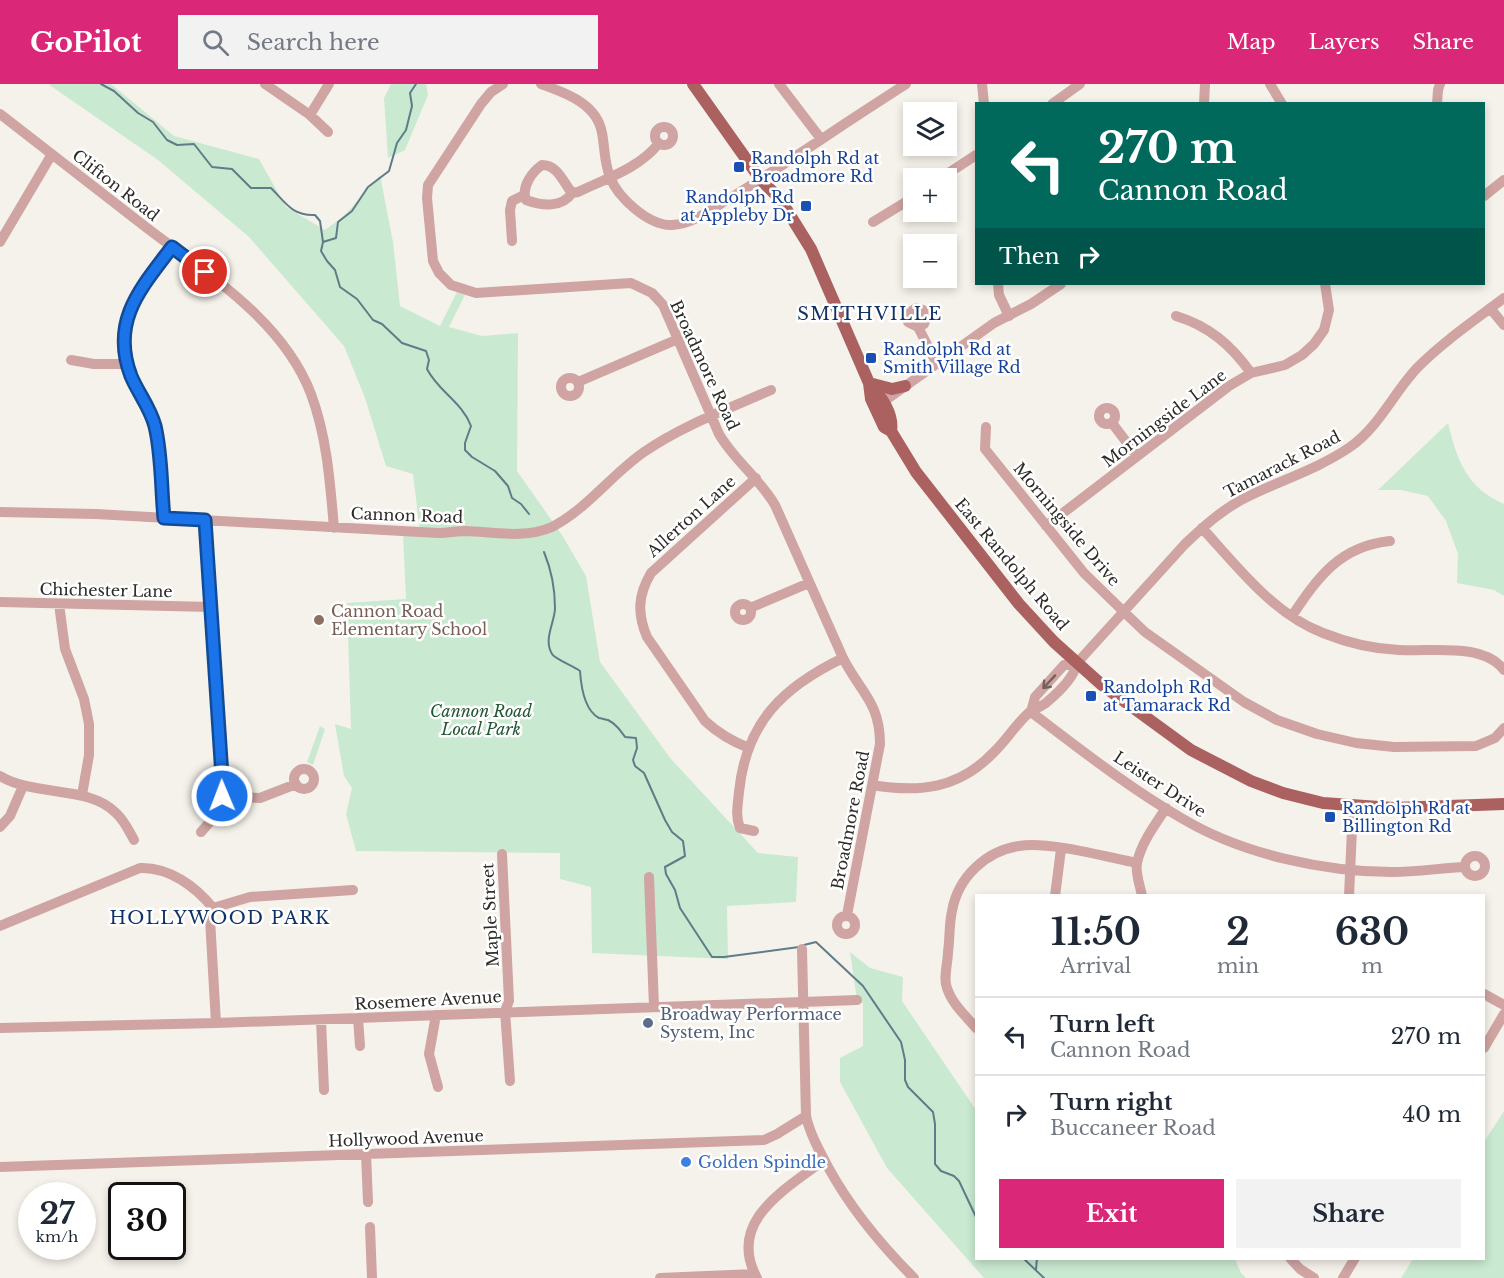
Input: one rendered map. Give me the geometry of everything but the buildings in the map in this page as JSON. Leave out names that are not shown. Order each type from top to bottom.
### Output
[{"type":"main road","name":"East Randolph Road","points":[[693,84],[761,180],[780,199],[811,249],[869,383],[883,402],[893,422],[891,431]]},
{"type":"main road","name":"East Randolph Road","points":[[869,383],[871,399],[884,427],[891,431],[916,472],[1019,604],[1054,642],[1102,685],[1191,750],[1251,781],[1284,793],[1323,803],[1353,807],[1393,808],[1473,804],[1501,806]]},
{"type":"main road","points":[[869,383],[892,389],[905,386]]},
{"type":"street","points":[[265,84],[310,116],[328,132]]},
{"type":"street","points":[[310,116],[329,84]]},
{"type":"street","name":"Broadmore Road","points":[[503,84],[490,92],[481,104],[428,185],[427,198],[433,261],[439,273],[451,285],[476,293],[631,283],[652,293],[663,304],[726,446],[756,478],[775,505],[843,658],[871,700],[878,718],[880,744],[847,915]]},
{"type":"street","points":[[541,84],[573,96],[589,108],[598,120],[602,132],[604,157],[615,188],[637,211],[652,221],[671,225],[691,222],[761,180],[906,84]]},
{"type":"street","points":[[779,84],[820,139]]},
{"type":"street","points":[[982,84],[984,102]]},
{"type":"street","points":[[1055,102],[1080,84]]},
{"type":"street","points":[[1204,102],[1205,84]]},
{"type":"street","points":[[1270,84],[1281,102]]},
{"type":"street","points":[[1437,102],[1440,84]]},
{"type":"street","name":"Clifton Road","points":[[0,114],[172,247],[256,315],[273,333],[302,375],[311,393],[327,455],[334,528]]},
{"type":"street","points":[[573,193],[554,168],[542,165],[529,179],[524,195],[526,200],[545,205],[561,202],[573,193],[642,160],[652,153],[659,143]]},
{"type":"street","points":[[0,242],[52,154]]},
{"type":"street","points":[[956,168],[975,156]]},
{"type":"street","points":[[1485,192],[1504,180]]},
{"type":"street","points":[[512,242],[510,210],[512,201],[524,195]]},
{"type":"street","points":[[873,222],[903,204]]},
{"type":"street","points":[[164,518],[155,425],[132,377],[125,345],[130,307],[172,247]]},
{"type":"street","points":[[998,285],[999,295],[1009,316]]},
{"type":"street","points":[[883,402],[994,323],[1031,304],[1060,285]]},
{"type":"street","name":"Morningside Lane","points":[[1046,526],[1229,386],[1251,373],[1285,365],[1302,356],[1323,330],[1329,310],[1325,285]]},
{"type":"street","name":"Tamarack Road","points":[[872,785],[915,789],[933,787],[952,782],[976,768],[994,753],[1031,712],[1035,697],[1064,665],[1077,663],[1202,528],[1245,498],[1325,463],[1352,445],[1372,425],[1418,367],[1441,346],[1504,298]]},
{"type":"street","points":[[1490,308],[1504,325]]},
{"type":"street","points":[[1176,316],[1198,324],[1222,339],[1251,373]]},
{"type":"street","points":[[918,327],[937,364]]},
{"type":"street","points":[[578,382],[678,339]]},
{"type":"street","points":[[71,360],[79,363],[128,364]]},
{"type":"street","name":"Cannon Road","points":[[0,512],[164,518],[438,533],[464,531],[511,534],[537,531],[551,527],[578,509],[643,453],[671,435],[771,390]]},
{"type":"street","points":[[1112,423],[1137,456]]},
{"type":"street","name":"Morningside Drive","points":[[986,427],[985,449],[1084,573],[1145,632],[1244,702],[1277,720],[1317,734],[1356,743],[1394,747],[1476,746],[1495,738],[1504,728]]},
{"type":"street","name":"Allerton Lane","points":[[749,748],[731,741],[705,721],[647,637],[642,625],[639,606],[643,586],[651,573],[756,478]]},
{"type":"street","points":[[201,832],[219,810],[222,796],[205,520]]},
{"type":"street","points":[[1202,528],[1260,591],[1292,616],[1320,632],[1359,646],[1398,650],[1475,652],[1491,658],[1504,670]]},
{"type":"street","points":[[1292,616],[1316,581],[1334,564],[1364,546],[1375,542],[1390,541]]},
{"type":"street","points":[[750,608],[809,583]]},
{"type":"street","name":"Chichester Lane","points":[[0,602],[211,606]]},
{"type":"street","points":[[59,604],[65,649],[84,699],[89,724],[89,756],[81,795]]},
{"type":"street","points":[[754,831],[740,828],[737,820],[740,781],[751,740],[766,716],[784,695],[813,672],[843,658]]},
{"type":"street","name":"Leister Drive","points":[[1031,712],[1123,780],[1166,808],[1204,830],[1257,851],[1303,863],[1350,869],[1392,872],[1465,867]]},
{"type":"street","points":[[0,776],[11,783],[50,792],[81,795],[101,802],[115,812],[134,840]]},
{"type":"street","points":[[222,796],[260,798],[296,784]]},
{"type":"street","points":[[0,827],[10,816],[23,786]]},
{"type":"street","points":[[1348,894],[1353,807]]},
{"type":"street","points":[[1142,894],[1137,863],[1145,842],[1166,808]]},
{"type":"street","points":[[975,1027],[956,1004],[946,986],[952,909],[961,885],[972,870],[984,859],[1002,850],[1021,845],[1061,849],[1137,863]]},
{"type":"street","points":[[1055,894],[1061,849]]},
{"type":"street","name":"Maple Street","points":[[502,854],[509,1001],[506,1011],[510,1082]]},
{"type":"street","points":[[0,926],[133,869],[149,867],[178,877],[213,908]]},
{"type":"street","points":[[649,877],[654,1007]]},
{"type":"street","points":[[213,908],[250,897],[353,890]]},
{"type":"street","points":[[213,908],[210,919],[216,1023]]},
{"type":"street","points":[[802,949],[806,1116],[809,1131],[842,1192],[868,1228],[914,1278]]},
{"type":"street","points":[[1485,995],[1504,1005]]},
{"type":"street","name":"Rosemere Avenue","points":[[0,1028],[321,1020],[506,1011],[856,1000]]},
{"type":"street","points":[[1485,1046],[1504,1014]]},
{"type":"street","points":[[436,1015],[429,1054],[438,1087]]},
{"type":"street","points":[[358,1018],[360,1046]]},
{"type":"street","points":[[321,1020],[324,1090]]},
{"type":"street","name":"Hollywood Avenue","points":[[0,1167],[764,1140],[806,1116]]},
{"type":"street","points":[[366,1154],[368,1202]]},
{"type":"street","points":[[660,1278],[756,1276],[749,1258],[748,1245],[750,1232],[760,1212],[824,1160]]},
{"type":"street","points":[[370,1227],[372,1278]]},
{"type":"street","points":[[1292,1260],[1300,1269],[1314,1278]]},
{"type":"street","points":[[1343,1278],[1354,1260]]},
{"type":"green space","name":"Cannon Road Local Park","points":[[48,84],[111,84],[174,136],[259,159],[286,207],[325,230],[345,215],[380,175],[393,242],[400,306],[440,326],[457,292],[465,295],[449,327],[482,336],[518,333],[517,471],[562,535],[586,576],[600,662],[671,759],[758,853],[798,857],[796,902],[727,906],[728,959],[592,953],[591,887],[560,879],[560,853],[356,851],[346,814],[352,788],[344,776],[335,724],[351,729],[347,603],[406,599],[403,533],[420,532],[413,474],[386,466],[365,398],[344,346],[249,237],[158,160]]},
{"type":"green space","points":[[391,84],[426,84],[428,95],[405,150],[388,158],[384,98]]},
{"type":"green space","points":[[1448,423],[1455,449],[1465,471],[1480,489],[1504,504],[1504,596],[1494,590],[1457,583],[1458,554],[1446,521],[1428,496],[1401,490],[1378,490]]},
{"type":"green space","points":[[320,726],[325,729],[313,765],[307,762]]},
{"type":"green space","points":[[850,952],[870,968],[903,977],[902,1001],[975,1109],[975,1260],[1235,1260],[1246,1278],[984,1278],[887,1168],[840,1082],[840,1058],[863,1046],[863,1004],[857,1000]]},
{"type":"green space","points":[[1504,1111],[1504,1278],[1401,1278],[1412,1260],[1485,1260],[1485,1140]]},
{"type":"waterway","points":[[101,84],[114,91],[138,113],[153,122],[167,140],[177,145],[194,144],[212,167],[232,169],[251,188],[271,188],[295,211],[315,215],[320,221],[323,242],[321,251],[335,270],[340,287],[357,299],[373,320],[382,324],[402,343],[426,351],[429,360],[427,369],[437,384],[462,410],[471,426],[465,450],[495,471],[508,486],[512,498],[529,514]]},
{"type":"waterway","points":[[323,242],[336,238],[338,222],[352,211],[368,187],[389,171],[397,143],[406,130],[412,106],[410,93],[416,84]]},
{"type":"waterway","points":[[544,552],[549,565],[555,601],[555,613],[549,637],[552,654],[580,671],[584,697],[594,714],[613,723],[625,737],[636,738],[637,748],[633,760],[635,766],[644,773],[672,832],[683,841],[685,856],[665,867],[680,908],[712,957],[799,947]]},
{"type":"waterway","points":[[804,945],[816,942],[863,986],[901,1042],[905,1060],[905,1080],[908,1087],[933,1112],[935,1164],[941,1171],[954,1176],[959,1181],[975,1215]]},
{"type":"waterway","points":[[1025,1260],[1044,1278]]},
{"type":"waterway","points":[[1036,1270],[1037,1260]]},
{"type":"place","name":"Randolph Rd at Broadmore Rd","points":[[739,167]]},
{"type":"place","name":"Randolph Rd at Appleby Dr","points":[[806,206]]},
{"type":"place","name":"Randolph Rd at Smith Village Rd","points":[[871,358]]},
{"type":"place","name":"Cannon Road Elementary School","points":[[319,620]]},
{"type":"place","name":"Randolph Rd at Tamarack Rd","points":[[1091,696]]},
{"type":"place","name":"Randolph Rd at Billington Rd","points":[[1330,817]]},
{"type":"place","name":"Broadway Performace System, Inc","points":[[648,1023]]},
{"type":"place","name":"Golden Spindle","points":[[686,1162]]},
{"type":"district","name":"SMITHVILLE","points":[[870,314]]},
{"type":"district","name":"HOLLYWOOD PARK","points":[[220,918]]},
{"type":"route","points":[[205,272],[172,247],[130,307],[125,345],[132,377],[155,425],[164,518],[205,520],[222,796]]}]
